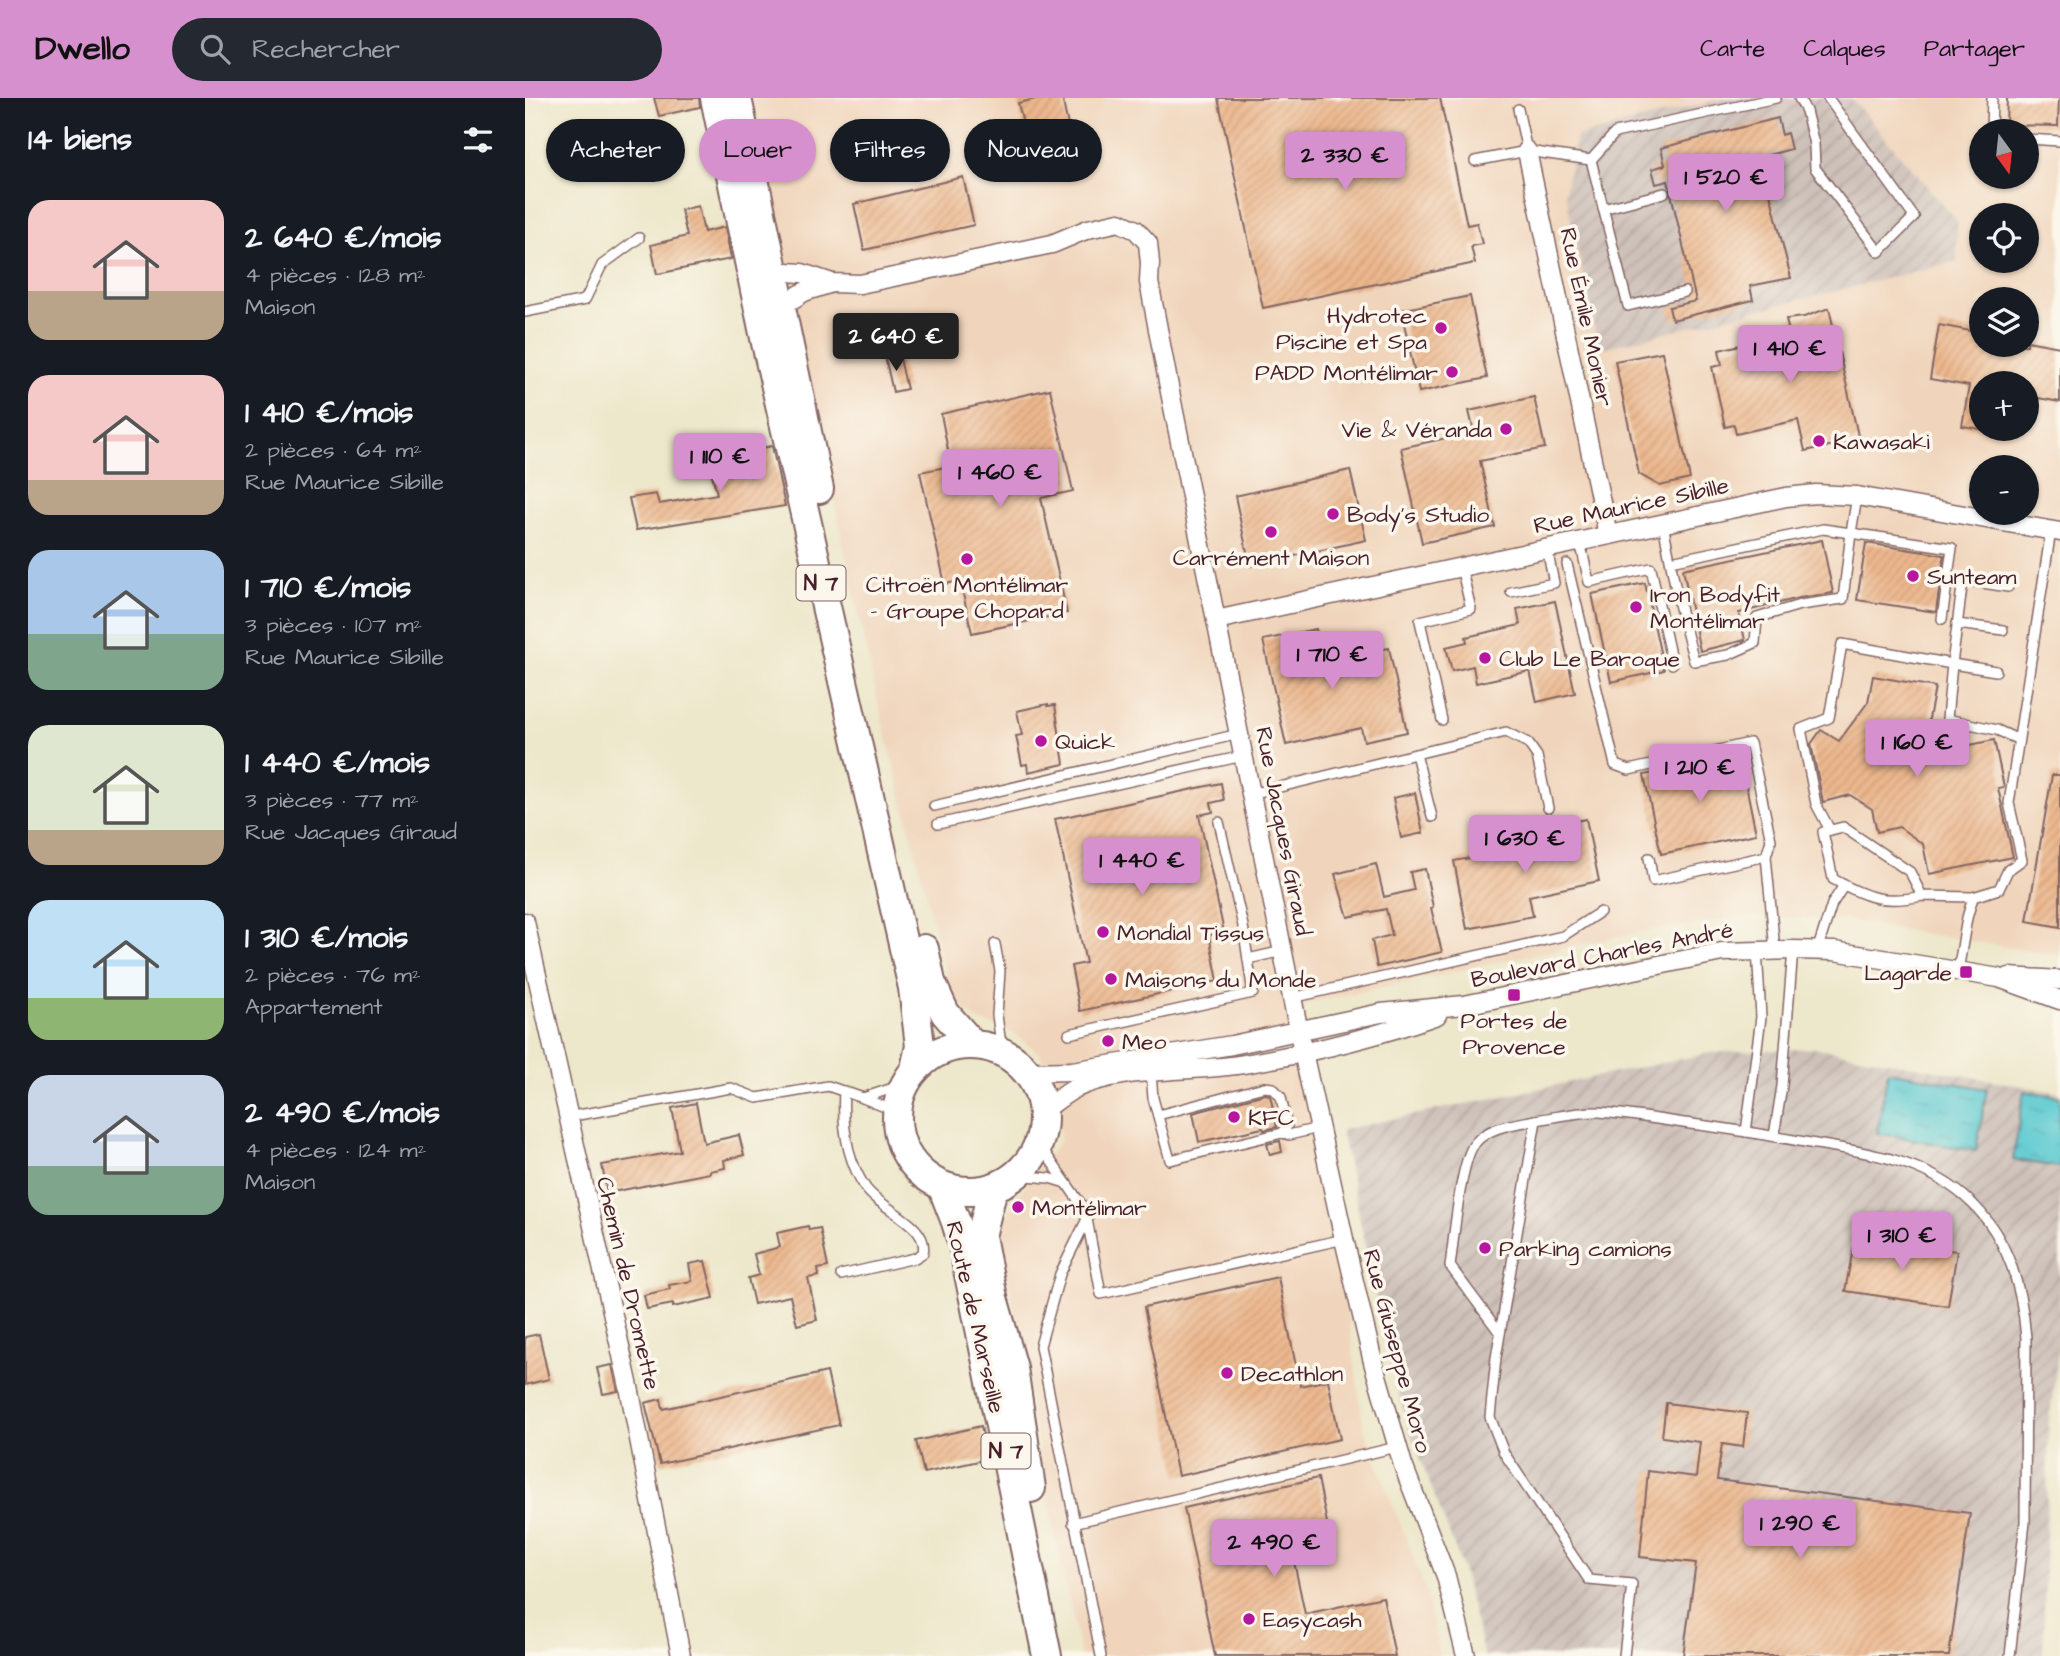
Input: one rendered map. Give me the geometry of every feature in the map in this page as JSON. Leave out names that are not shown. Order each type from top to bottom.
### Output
[{"type":"main road","name":"N 7","points":[[715,98],[766,343],[913,988],[920,1046],[910,1076]]},
{"type":"main road","name":"N 7","points":[[737,98],[833,553],[931,982],[945,1013],[973,1045]]},
{"type":"main road","points":[[973,1045],[1002,1052],[1027,1072],[1035,1084],[1043,1111],[1043,1128],[1039,1144],[1025,1166],[1004,1182],[976,1191],[959,1191],[928,1179],[907,1157],[901,1143],[897,1112],[910,1076],[932,1055],[952,1047],[973,1045]]},
{"type":"main road","name":"Route de Marseille","points":[[1004,1182],[981,1236],[993,1298],[1013,1368],[1037,1525],[1063,1656]]},
{"type":"main road","name":"Route de Marseille","points":[[942,1186],[963,1245],[1047,1656]]},
{"type":"street","name":"Rue Émile Monier","points":[[1527,151],[1608,535]]},
{"type":"street","name":"Rue Jacques Giraud","points":[[832,284],[860,284],[1052,244],[1088,229],[1119,222],[1136,230],[1148,243],[1149,282],[1170,392],[1301,1042]]},
{"type":"street","points":[[772,271],[802,273],[832,284]]},
{"type":"street","points":[[780,307],[804,292],[832,284]]},
{"type":"street","name":"Rue Maurice Sibille","points":[[1216,620],[1786,497],[1816,494],[1857,496],[2056,531]]},
{"type":"street","name":"Chemin de Dromette","points":[[525,922],[628,1387],[681,1656]]},
{"type":"street","name":"Boulevard Charles André","points":[[1043,1111],[1074,1090],[1094,1082],[1151,1073],[1244,1064],[1381,1013],[1464,1005],[1722,952],[1834,951],[1999,978],[2060,1000]]},
{"type":"street","name":"Boulevard Charles André","points":[[1999,978],[2060,980]]},
{"type":"street","name":"Boulevard Charles André","points":[[1027,1072],[1072,1071],[1390,1031],[1464,1005]]},
{"type":"street","name":"Rue Giuseppe Moro","points":[[1301,1042],[1373,1362],[1397,1447],[1446,1576],[1466,1656]]},
{"type":"lane","points":[[1591,160],[1615,133],[1776,98]]},
{"type":"lane","points":[[1799,98],[1806,111],[1814,144],[1815,168],[1879,252],[1914,217],[1828,98]]},
{"type":"lane","points":[[1991,119],[1992,98]]},
{"type":"lane","name":"Rue Émile Monier","points":[[1518,109],[1527,151]]},
{"type":"lane","points":[[2039,140],[2060,141]]},
{"type":"lane","points":[[1475,161],[1527,151],[1591,160]]},
{"type":"lane","points":[[1591,160],[1628,306],[1685,292]]},
{"type":"lane","points":[[1603,209],[1664,193]]},
{"type":"lane","points":[[525,312],[585,300],[602,265],[639,237]]},
{"type":"lane","points":[[1663,524],[1678,600],[1694,661],[1728,655],[1755,643],[1757,618],[1800,605],[1843,599],[1857,496]]},
{"type":"lane","points":[[1671,561],[1823,529],[1952,548],[1942,619]]},
{"type":"lane","points":[[1922,896],[1910,872],[1843,827],[1823,832],[1833,879],[1863,894],[1896,901],[1922,896],[1973,897],[1999,889],[2008,870],[2022,860],[2009,803],[2017,739],[2056,531]]},
{"type":"lane","points":[[1580,541],[1589,582],[1651,568],[1671,664]]},
{"type":"lane","points":[[1511,592],[1554,583],[1547,549]]},
{"type":"lane","points":[[1567,564],[1615,765],[1629,770],[1750,743],[1771,840],[1766,856],[1775,950],[1782,1086],[1774,1136]]},
{"type":"lane","points":[[1442,720],[1420,621],[1471,609],[1461,567]]},
{"type":"lane","points":[[2008,587],[1963,580],[1947,719],[1997,730],[2017,739]]},
{"type":"lane","points":[[1958,624],[2003,630]]},
{"type":"lane","points":[[1830,830],[1816,804],[1801,729],[1829,718],[1842,644],[1996,671]]},
{"type":"lane","points":[[1251,794],[1506,732],[1528,743],[1537,756],[1548,808]]},
{"type":"lane","points":[[934,806],[1239,734]]},
{"type":"lane","points":[[1416,754],[1432,817]]},
{"type":"lane","points":[[938,824],[1243,756]]},
{"type":"lane","points":[[1069,1034],[1253,993],[1243,926],[1219,822]]},
{"type":"lane","points":[[1649,858],[1653,881],[1766,856]]},
{"type":"lane","points":[[1817,951],[1832,904],[1844,885]]},
{"type":"lane","points":[[1958,971],[1973,897]]},
{"type":"lane","points":[[1292,998],[1563,936],[1599,912]]},
{"type":"lane","points":[[995,944],[1000,971],[997,1015],[1002,1052]]},
{"type":"lane","points":[[1746,1132],[1761,1017],[1775,950]]},
{"type":"lane","points":[[1248,959],[1283,951]]},
{"type":"lane","points":[[1151,1073],[1151,1085],[1170,1160],[1282,1133],[1289,1135],[1319,1128]]},
{"type":"lane","points":[[863,1098],[910,1076]]},
{"type":"lane","points":[[567,1117],[731,1088],[757,1098],[828,1086],[897,1112]]},
{"type":"lane","points":[[1158,1115],[1263,1087],[1273,1088],[1281,1097],[1287,1126],[1282,1133]]},
{"type":"lane","points":[[841,1275],[915,1258],[923,1253],[924,1246],[921,1234],[865,1188],[851,1158],[842,1122],[844,1091]]},
{"type":"lane","points":[[1500,1333],[1450,1266],[1466,1162],[1475,1143],[1494,1129],[1597,1112],[1774,1136],[1893,1158],[1937,1176],[1981,1212],[1996,1232],[2017,1281],[2024,1315],[2025,1522],[2010,1656]]},
{"type":"lane","points":[[1536,1120],[1500,1333],[1490,1417],[1504,1453],[1589,1580],[1632,1584],[1624,1656]]},
{"type":"lane","points":[[1039,1144],[1081,1205],[1087,1219],[1101,1294],[1344,1239]]},
{"type":"lane","points":[[1004,1182],[1049,1178],[1066,1183]]},
{"type":"lane","points":[[1087,1219],[1060,1274],[1040,1346],[1101,1656]]},
{"type":"lane","points":[[1073,1523],[1397,1447]]},
{"type":"shaded area","points":[[749,98],[2060,98],[2060,956],[1845,920],[1755,916],[1638,932],[1304,1004],[1364,1430],[1426,1591],[1439,1656],[1081,1656],[1045,1490],[1011,1292],[998,1236],[1017,1197],[1061,1139],[1041,1055],[1015,1034],[978,1020],[952,998],[877,698],[766,182],[816,182],[816,119],[753,119]]},
{"type":"shaded area","points":[[1725,98],[1851,98],[1957,221],[1957,261],[1599,349],[1565,192],[1576,137]]},
{"type":"shaded area","points":[[1815,1048],[2060,1093],[2060,1339],[2049,1422],[2043,1656],[1484,1656],[1461,1564],[1409,1429],[1390,1362],[1341,1130],[1710,1053]]},
{"type":"water","points":[[1888,1071],[1987,1089],[1976,1151],[1877,1133]]},
{"type":"water","points":[[2024,1091],[2060,1097],[2060,1167],[2013,1160]]},
{"type":"building","points":[[654,98],[699,98],[700,107],[659,116]]},
{"type":"building","points":[[1040,98],[1062,98],[1067,119],[1022,119],[1018,103]]},
{"type":"building","points":[[1218,98],[1440,98],[1467,225],[1477,223],[1482,244],[1471,246],[1475,263],[1263,308]]},
{"type":"building","points":[[2007,98],[2059,98],[2058,126],[2039,126],[2039,119],[2006,119]]},
{"type":"building","points":[[1778,118],[1782,135],[1787,133],[1791,149],[1761,157],[1791,278],[1750,286],[1753,300],[1672,320],[1669,307],[1696,301],[1668,181],[1656,184],[1652,169],[1665,165],[1661,148]]},
{"type":"building","points":[[963,177],[974,225],[864,250],[854,204]]},
{"type":"building","points":[[698,206],[704,232],[725,227],[731,259],[657,274],[651,245],[687,236],[681,210]]},
{"type":"building","points":[[1470,296],[1487,378],[1419,392],[1401,310]]},
{"type":"building","points":[[1829,308],[1859,440],[1805,451],[1798,420],[1736,434],[1734,425],[1725,427],[1712,367],[1722,365],[1719,350],[1758,341],[1760,350],[1792,346],[1786,319],[1804,317]]},
{"type":"building","points":[[1939,325],[1969,331],[1969,357],[2039,357],[2039,343],[2060,347],[2060,402],[2039,398],[2039,371],[1969,371],[1969,386],[1930,379]]},
{"type":"building","points":[[1662,352],[1690,479],[1660,486],[1639,474],[1615,361]]},
{"type":"building","points":[[899,354],[907,389],[893,392],[885,357]]},
{"type":"building","points":[[1969,386],[1969,427],[1962,426]]},
{"type":"building","points":[[1050,389],[1073,491],[1041,498],[1067,613],[972,633],[960,581],[945,584],[920,472],[951,466],[941,414]]},
{"type":"building","points":[[1534,397],[1545,448],[1480,461],[1495,527],[1422,543],[1401,448],[1474,432],[1469,411]]},
{"type":"building","points":[[772,446],[785,506],[636,530],[629,498],[656,494],[659,504],[717,494],[710,467],[736,461],[734,454]]},
{"type":"building","points":[[1350,470],[1366,540],[1250,566],[1235,496]]},
{"type":"building","points":[[1822,540],[1833,593],[1799,598],[1739,613],[1745,640],[1700,651],[1683,569]]},
{"type":"building","points":[[1866,543],[1944,555],[1936,612],[1857,600]]},
{"type":"building","points":[[1645,583],[1664,670],[1611,682],[1592,594]]},
{"type":"building","points":[[1555,601],[1575,693],[1537,702],[1530,671],[1476,683],[1473,666],[1452,671],[1446,647],[1467,642],[1466,637],[1520,625],[1517,609]]},
{"type":"building","points":[[1316,629],[1323,662],[1389,648],[1407,732],[1364,741],[1361,728],[1286,745],[1263,640]]},
{"type":"building","points":[[1873,676],[1935,687],[1925,740],[1942,751],[1994,740],[2004,787],[1998,788],[2013,857],[1929,874],[1923,844],[1899,827],[1877,832],[1872,809],[1850,795],[1823,802],[1811,744],[1821,730],[1839,741],[1868,702]]},
{"type":"building","points":[[1055,705],[1064,764],[1028,772],[1027,764],[1022,765],[1016,736],[1022,735],[1017,711]]},
{"type":"building","points":[[1740,755],[1756,834],[1661,854],[1644,775]]},
{"type":"building","points":[[2052,775],[2060,775],[2060,927],[2027,921]]},
{"type":"building","points":[[1221,783],[1224,800],[1211,803],[1213,812],[1199,815],[1224,932],[1209,935],[1218,981],[1080,1011],[1071,966],[1086,963],[1055,819]]},
{"type":"building","points":[[1415,793],[1423,833],[1401,838],[1393,798]]},
{"type":"building","points":[[1586,819],[1599,881],[1529,896],[1533,916],[1467,929],[1454,861],[1545,844],[1542,828]]},
{"type":"building","points":[[1376,864],[1384,897],[1414,890],[1410,872],[1425,869],[1442,952],[1377,967],[1372,940],[1392,935],[1386,909],[1348,917],[1335,874]]},
{"type":"building","points":[[1265,1094],[1270,1095],[1277,1127],[1199,1142],[1193,1113]]},
{"type":"building","points":[[696,1103],[704,1143],[739,1135],[744,1155],[724,1160],[725,1168],[710,1173],[607,1193],[602,1165],[680,1151],[672,1108]]},
{"type":"building","points":[[1280,1141],[1282,1152],[1270,1155],[1267,1144]]},
{"type":"building","points":[[808,1226],[809,1230],[820,1228],[828,1267],[818,1269],[819,1276],[808,1278],[817,1320],[797,1325],[790,1296],[754,1304],[748,1278],[759,1275],[754,1254],[780,1247],[777,1233]]},
{"type":"building","points":[[1855,1238],[1957,1251],[1948,1306],[1845,1291]]},
{"type":"building","points":[[705,1261],[714,1298],[673,1307],[673,1304],[647,1309],[644,1295],[670,1289],[669,1285],[692,1281],[689,1264]]},
{"type":"building","points":[[1278,1277],[1300,1386],[1328,1380],[1340,1439],[1178,1476],[1144,1307]]},
{"type":"building","points":[[539,1334],[549,1379],[525,1385],[525,1337]]},
{"type":"building","points":[[612,1365],[618,1391],[603,1394],[597,1368]]},
{"type":"building","points":[[827,1372],[839,1425],[660,1464],[645,1403],[661,1399],[663,1409]]},
{"type":"building","points":[[1666,1403],[1747,1413],[1743,1447],[1722,1444],[1717,1480],[1970,1513],[1949,1656],[1683,1656],[1696,1563],[1640,1557],[1648,1471],[1696,1477],[1700,1442],[1662,1437]]},
{"type":"building","points":[[981,1426],[988,1459],[924,1473],[916,1441]]},
{"type":"building","points":[[1318,1478],[1331,1543],[1292,1552],[1305,1614],[1383,1597],[1395,1656],[1215,1656],[1184,1508]]},
{"type":"waterway","points":[[1026,1656],[1029,1653]]},
{"type":"place","name":"Hydrotec Piscine et Spa","points":[[1441,328]]},
{"type":"place","name":"PADD Montélimar","points":[[1452,372]]},
{"type":"place","name":"Vie & Véranda","points":[[1506,429]]},
{"type":"place","name":"Kawasaki","points":[[1819,441]]},
{"type":"place","name":"Body's Studio","points":[[1333,514]]},
{"type":"place","name":"Carrément Maison","points":[[1271,532]]},
{"type":"place","name":"Citroën Montélimar - Groupe Chopard","points":[[967,559]]},
{"type":"place","name":"Sunteam","points":[[1913,576]]},
{"type":"place","name":"Iron Bodyfit Montélimar","points":[[1636,607]]},
{"type":"place","name":"Club Le Baroque","points":[[1485,658]]},
{"type":"place","name":"Quick","points":[[1041,741]]},
{"type":"place","name":"Mondial Tissus","points":[[1103,932]]},
{"type":"place","name":"Lagarde","points":[[1966,972]]},
{"type":"place","name":"Maisons du Monde","points":[[1111,979]]},
{"type":"place","name":"Portes de Provence","points":[[1514,995]]},
{"type":"place","name":"Meo","points":[[1108,1041]]},
{"type":"place","name":"KFC","points":[[1234,1117]]},
{"type":"place","name":"Montélimar","points":[[1018,1207]]},
{"type":"place","name":"Parking camions","points":[[1485,1248]]},
{"type":"place","name":"Decathlon","points":[[1227,1373]]},
{"type":"place","name":"Easycash","points":[[1249,1619]]}]
